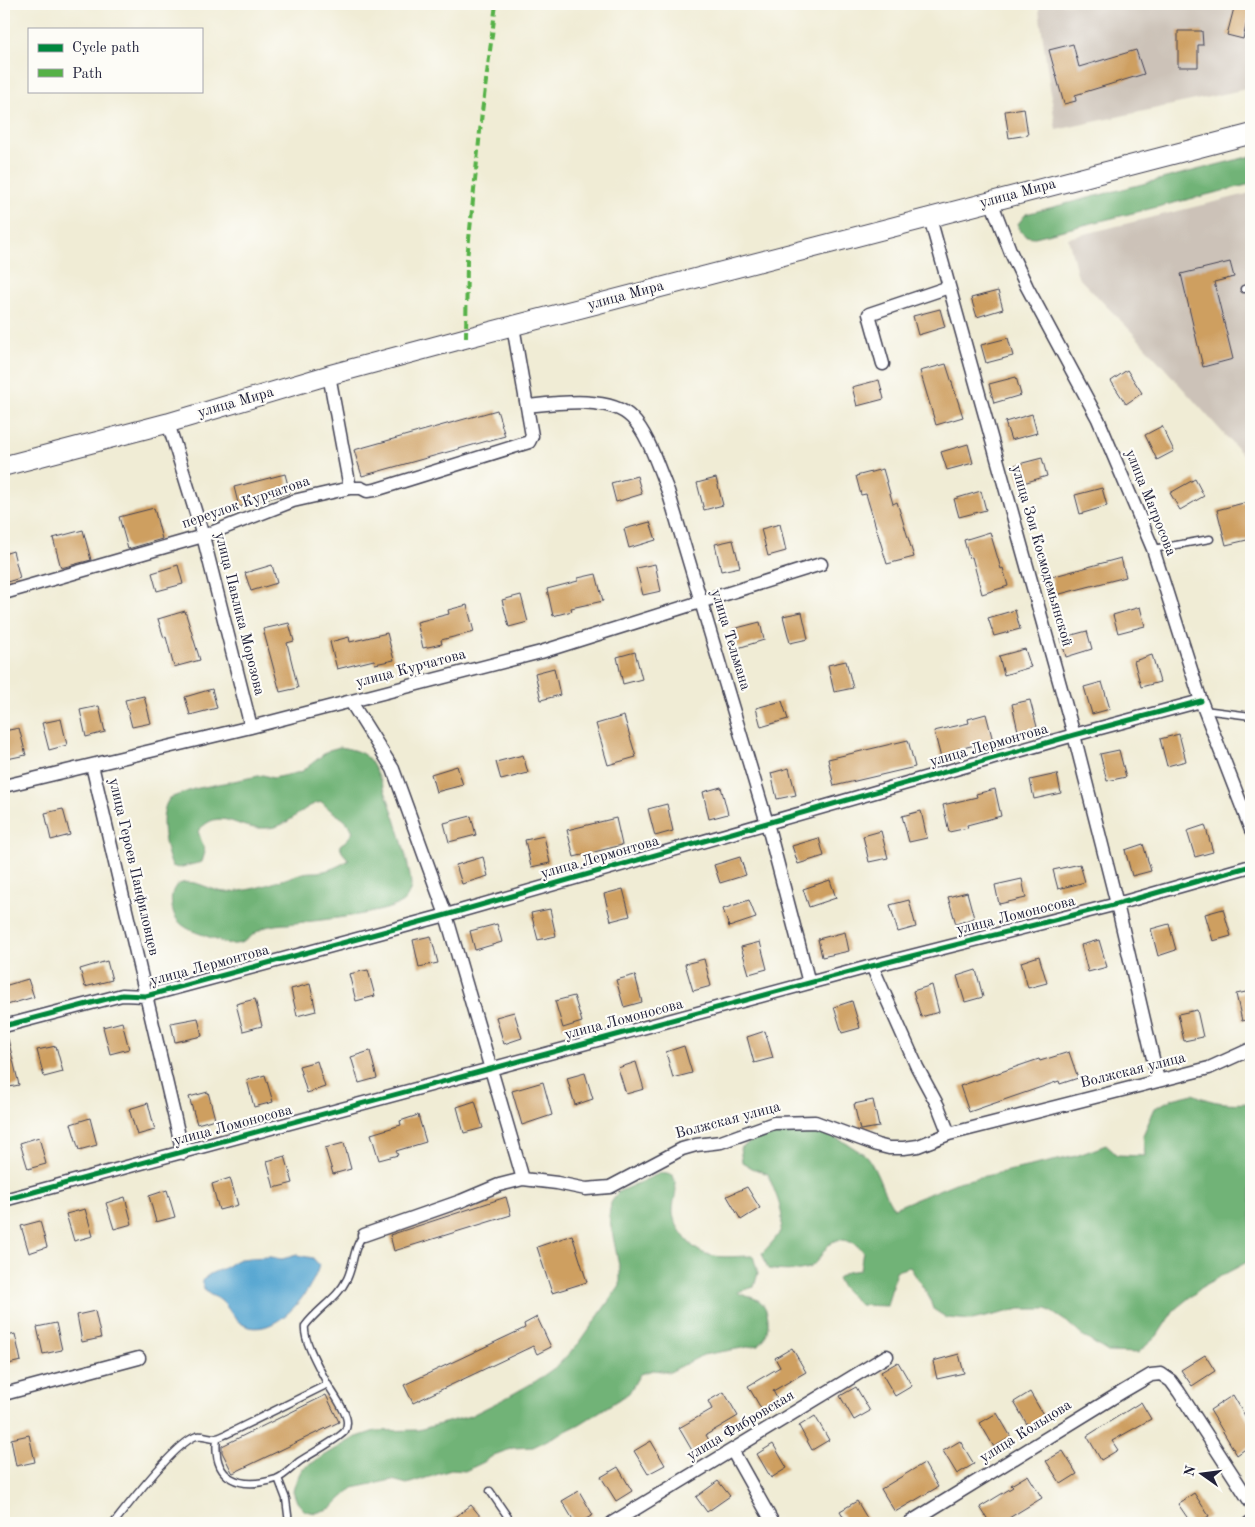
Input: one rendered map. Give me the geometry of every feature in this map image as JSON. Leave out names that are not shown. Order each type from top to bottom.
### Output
[{"type":"main road","name":"улица Мира","points":[[4,466],[168,423],[328,375],[1251,134]]},
{"type":"street","name":"улица Матросова","points":[[991,201],[1011,253],[1027,287],[1098,418],[1153,549],[1202,706],[1251,830]]},
{"type":"street","name":"улица Зои Космодемьянской","points":[[930,218],[1074,735],[1117,904],[1158,1080]]},
{"type":"street","points":[[883,364],[869,314],[949,287]]},
{"type":"street","name":"переулок Курчатова","points":[[4,593],[203,536],[293,501],[350,488],[361,488],[367,491],[375,490],[528,442],[532,436],[513,326]]},
{"type":"street","points":[[328,375],[350,488]]},
{"type":"street","name":"улица Тельмана","points":[[527,406],[570,402],[589,403],[622,410],[640,427],[652,451],[668,491],[767,823],[808,984]]},
{"type":"street","name":"улица Павлика Морозова","points":[[168,423],[203,536],[251,727]]},
{"type":"street","name":"улица Курчатова","points":[[4,786],[251,727],[541,652],[820,564]]},
{"type":"street","points":[[351,702],[393,769],[446,915],[523,1179]]},
{"type":"street","name":"улица Лермонтова","points":[[4,1026],[122,995],[146,996],[446,915],[1074,735],[1202,706]]},
{"type":"street","name":"улица Героев Панфиловцев","points":[[92,765],[184,1153]]},
{"type":"street","name":"улица Ломоносова","points":[[4,1200],[872,966],[1117,904],[1251,866]]},
{"type":"street","points":[[872,966],[917,1067],[938,1106],[949,1134]]},
{"type":"street","name":"Волжская улица","points":[[364,1234],[461,1201],[499,1185],[523,1179],[586,1189],[610,1186],[682,1149],[720,1142],[774,1122],[815,1122],[889,1148],[918,1146],[949,1134],[1209,1068],[1251,1048]]},
{"type":"street","name":"улица Фибровская","points":[[612,1523],[887,1356]]},
{"type":"street","points":[[4,1394],[139,1358]]},
{"type":"street","name":"улица Кольцова","points":[[909,1523],[1122,1392],[1151,1376],[1161,1374],[1171,1381],[1179,1392],[1251,1503]]},
{"type":"street","points":[[732,1450],[773,1523]]},
{"type":"lane","points":[[1153,549],[1210,539]]},
{"type":"lane","points":[[1202,706],[1251,716]]},
{"type":"lane","points":[[216,1438],[215,1452],[222,1469],[227,1476],[243,1484],[278,1478],[301,1460],[345,1431],[347,1422],[344,1413],[327,1383],[304,1332],[305,1326],[340,1290],[347,1279],[359,1239],[364,1234]]},
{"type":"lane","points":[[114,1523],[154,1474],[186,1442],[196,1436],[216,1438],[311,1394],[327,1383]]},
{"type":"lane","points":[[278,1478],[286,1499],[289,1523]]},
{"type":"lane","points":[[490,1491],[512,1523]]},
{"type":"shaded area","points":[[1040,4],[1251,4],[1251,88],[1056,130],[1039,10]]},
{"type":"shaded area","points":[[1251,193],[1251,464],[1131,331],[1078,277],[1068,238]]},
{"type":"green space","points":[[1251,156],[1251,184],[1035,237],[1024,234],[1018,224],[1026,214]]},
{"type":"green space","points":[[340,747],[355,751],[368,758],[381,782],[395,819],[410,875],[411,886],[405,900],[398,905],[369,913],[268,926],[245,941],[236,944],[230,944],[192,931],[180,923],[174,914],[172,903],[172,893],[177,885],[188,882],[221,891],[236,892],[303,873],[330,869],[349,860],[342,852],[340,845],[353,832],[343,819],[322,802],[310,806],[284,824],[272,828],[253,828],[229,820],[214,820],[206,823],[198,831],[205,852],[202,862],[178,868],[172,866],[164,831],[164,813],[170,798],[194,789],[263,775],[273,778],[301,772],[329,750]]},
{"type":"green space","points":[[1193,1094],[1221,1103],[1251,1103],[1251,1260],[1206,1284],[1174,1310],[1157,1336],[1138,1353],[1108,1352],[1084,1337],[1067,1322],[1047,1309],[1020,1309],[972,1320],[947,1318],[933,1309],[929,1297],[910,1267],[896,1271],[887,1306],[860,1305],[841,1286],[837,1278],[847,1272],[860,1270],[863,1251],[854,1244],[843,1240],[832,1242],[817,1261],[808,1268],[788,1271],[768,1269],[762,1253],[773,1242],[781,1228],[782,1220],[779,1204],[768,1174],[742,1162],[740,1148],[761,1136],[799,1131],[822,1134],[844,1142],[867,1157],[894,1208],[958,1182],[1076,1156],[1106,1145],[1117,1155],[1145,1156],[1143,1135],[1155,1108],[1172,1099]]},
{"type":"green space","points":[[661,1173],[673,1175],[676,1190],[673,1216],[679,1229],[690,1244],[706,1254],[714,1256],[753,1256],[758,1273],[754,1287],[737,1292],[756,1299],[764,1305],[768,1320],[767,1330],[765,1338],[759,1345],[703,1355],[670,1372],[653,1370],[640,1374],[629,1393],[580,1424],[533,1447],[513,1448],[494,1455],[465,1471],[451,1470],[407,1484],[392,1480],[353,1488],[331,1508],[316,1513],[305,1511],[297,1502],[293,1491],[302,1469],[354,1438],[375,1431],[418,1430],[470,1416],[536,1381],[557,1366],[580,1342],[620,1285],[620,1271],[609,1216],[611,1203],[618,1192]]},
{"type":"water","points":[[297,1255],[313,1258],[319,1265],[315,1276],[301,1299],[291,1310],[268,1326],[256,1328],[240,1323],[223,1303],[205,1290],[203,1285],[203,1281],[208,1275],[240,1259],[271,1257],[282,1259]]},
{"type":"building","points":[[1235,4],[1251,4],[1243,39],[1227,35]]},
{"type":"building","points":[[1178,31],[1202,31],[1203,45],[1198,45],[1198,67],[1178,67]]},
{"type":"building","points":[[1073,44],[1079,67],[1136,50],[1144,74],[1075,95],[1076,101],[1064,104],[1049,50]]},
{"type":"building","points":[[1024,108],[1028,135],[1009,138],[1005,111]]},
{"type":"building","points":[[1230,262],[1234,277],[1214,282],[1233,359],[1203,367],[1181,274]]},
{"type":"building","points":[[998,291],[1003,309],[977,317],[971,298]]},
{"type":"building","points":[[940,309],[945,327],[918,335],[913,316]]},
{"type":"building","points":[[1008,338],[1013,356],[986,363],[981,345]]},
{"type":"building","points":[[946,364],[963,417],[936,425],[920,371]]},
{"type":"building","points":[[1127,370],[1142,393],[1126,404],[1111,381]]},
{"type":"building","points":[[1016,377],[1021,395],[994,403],[989,384]]},
{"type":"building","points":[[879,380],[884,399],[857,406],[852,387]]},
{"type":"building","points":[[497,410],[505,436],[362,476],[354,450]]},
{"type":"building","points":[[1032,414],[1037,433],[1011,440],[1005,422]]},
{"type":"building","points":[[1162,426],[1174,451],[1157,460],[1145,435]]},
{"type":"building","points":[[968,444],[973,463],[947,470],[941,452]]},
{"type":"building","points":[[1042,458],[1047,476],[1020,484],[1015,465]]},
{"type":"building","points":[[883,469],[893,504],[897,502],[914,557],[887,564],[866,494],[861,495],[856,476]]},
{"type":"building","points":[[285,474],[290,493],[239,507],[234,487]]},
{"type":"building","points":[[637,476],[642,494],[616,502],[611,483]]},
{"type":"building","points":[[716,478],[723,505],[704,510],[697,483]]},
{"type":"building","points":[[1195,479],[1204,496],[1180,510],[1170,493]]},
{"type":"building","points":[[1102,488],[1107,506],[1080,514],[1075,495]]},
{"type":"building","points":[[981,491],[986,510],[959,517],[954,499]]},
{"type":"building","points":[[1251,501],[1251,539],[1226,545],[1217,510]]},
{"type":"building","points":[[154,508],[162,539],[128,549],[119,517]]},
{"type":"building","points":[[650,522],[656,540],[629,548],[624,529]]},
{"type":"building","points":[[780,524],[786,551],[768,556],[761,529]]},
{"type":"building","points":[[83,530],[91,560],[61,568],[53,538]]},
{"type":"building","points":[[990,532],[1008,586],[982,594],[972,557],[969,558],[964,540]]},
{"type":"building","points":[[733,540],[740,567],[721,571],[715,544]]},
{"type":"building","points":[[13,551],[20,578],[4,583],[4,554]]},
{"type":"building","points":[[1121,558],[1126,577],[1056,595],[1051,577]]},
{"type":"building","points":[[655,564],[661,591],[643,595],[636,568]]},
{"type":"building","points":[[178,565],[183,584],[157,591],[152,573]]},
{"type":"building","points":[[272,565],[277,583],[251,591],[245,573]]},
{"type":"building","points":[[596,574],[603,601],[571,608],[572,611],[553,616],[547,589]]},
{"type":"building","points":[[521,595],[528,622],[509,627],[502,600]]},
{"type":"building","points":[[467,605],[474,632],[441,640],[442,644],[423,648],[417,622],[449,614],[448,610]]},
{"type":"building","points":[[1140,607],[1145,626],[1118,633],[1113,615]]},
{"type":"building","points":[[1015,610],[1020,629],[994,636],[988,618]]},
{"type":"building","points":[[185,611],[200,660],[174,667],[166,637],[164,638],[158,619]]},
{"type":"building","points":[[802,612],[808,639],[790,643],[783,616]]},
{"type":"building","points":[[760,622],[764,640],[738,648],[733,629]]},
{"type":"building","points":[[289,623],[294,641],[287,643],[298,688],[280,692],[263,629]]},
{"type":"building","points":[[1087,631],[1092,649],[1066,657],[1061,638]]},
{"type":"building","points":[[387,633],[394,660],[375,664],[374,660],[337,669],[330,642],[349,637],[350,642]]},
{"type":"building","points":[[1025,649],[1031,667],[1004,675],[999,656]]},
{"type":"building","points":[[635,652],[642,679],[623,684],[617,657]]},
{"type":"building","points":[[1152,655],[1160,682],[1141,687],[1134,661]]},
{"type":"building","points":[[846,661],[853,688],[834,692],[828,665]]},
{"type":"building","points":[[554,668],[560,695],[541,700],[535,673]]},
{"type":"building","points":[[1102,682],[1110,709],[1092,714],[1084,687]]},
{"type":"building","points":[[212,689],[217,708],[190,715],[185,697]]},
{"type":"building","points":[[144,696],[151,723],[132,727],[125,700]]},
{"type":"building","points":[[1030,700],[1037,727],[1018,731],[1012,704]]},
{"type":"building","points":[[782,701],[788,719],[761,727],[756,708]]},
{"type":"building","points":[[99,706],[105,732],[86,737],[80,710]]},
{"type":"building","points":[[986,714],[993,741],[958,749],[959,754],[941,758],[934,731],[969,723],[968,719]]},
{"type":"building","points":[[624,716],[636,757],[608,765],[596,724]]},
{"type":"building","points":[[61,719],[67,745],[49,750],[42,723]]},
{"type":"building","points":[[19,728],[26,755],[7,759],[4,731]]},
{"type":"building","points":[[1179,734],[1186,761],[1167,766],[1160,739]]},
{"type":"building","points":[[908,740],[915,767],[834,786],[828,759]]},
{"type":"building","points":[[1119,750],[1126,777],[1107,781],[1100,754]]},
{"type":"building","points":[[523,755],[528,773],[501,780],[496,762]]},
{"type":"building","points":[[457,766],[463,785],[436,792],[431,774]]},
{"type":"building","points":[[789,768],[796,795],[777,799],[771,773]]},
{"type":"building","points":[[1057,774],[1061,793],[1034,799],[1030,780]]},
{"type":"building","points":[[721,787],[728,814],[709,819],[703,792]]},
{"type":"building","points":[[995,789],[1001,816],[967,825],[968,828],[949,832],[943,805],[977,797],[976,794]]},
{"type":"building","points":[[667,804],[673,831],[655,836],[648,809]]},
{"type":"building","points":[[63,809],[70,835],[51,840],[45,813]]},
{"type":"building","points":[[921,811],[927,838],[909,842],[902,816]]},
{"type":"building","points":[[471,816],[476,835],[449,842],[444,823]]},
{"type":"building","points":[[616,818],[622,845],[574,857],[567,830]]},
{"type":"building","points":[[1205,825],[1213,852],[1195,857],[1187,831]]},
{"type":"building","points":[[881,831],[888,858],[869,862],[863,836]]},
{"type":"building","points":[[544,836],[550,863],[531,867],[525,840]]},
{"type":"building","points":[[819,838],[824,856],[798,864],[792,846]]},
{"type":"building","points":[[1143,844],[1151,871],[1132,876],[1125,850]]},
{"type":"building","points":[[483,857],[488,876],[462,884],[456,865]]},
{"type":"building","points":[[740,857],[746,875],[720,883],[714,865]]},
{"type":"building","points":[[1080,864],[1085,882],[1058,889],[1053,870]]},
{"type":"building","points":[[1022,879],[1026,898],[999,904],[995,885]]},
{"type":"building","points":[[830,880],[836,898],[809,907],[803,889]]},
{"type":"building","points":[[623,889],[630,916],[611,921],[604,894]]},
{"type":"building","points":[[967,892],[974,918],[956,924],[948,897]]},
{"type":"building","points":[[749,900],[756,918],[729,927],[723,909]]},
{"type":"building","points":[[909,900],[916,927],[898,932],[890,905]]},
{"type":"building","points":[[550,909],[556,936],[538,940],[531,913]]},
{"type":"building","points":[[1223,909],[1231,936],[1213,941],[1205,914]]},
{"type":"building","points":[[497,924],[502,942],[475,950],[470,931]]},
{"type":"building","points":[[1169,924],[1176,950],[1158,956],[1151,929]]},
{"type":"building","points":[[845,932],[849,951],[822,957],[818,939]]},
{"type":"building","points":[[431,936],[438,963],[419,967],[413,940]]},
{"type":"building","points":[[1099,940],[1107,967],[1088,972],[1081,945]]},
{"type":"building","points":[[760,942],[767,969],[749,974],[741,947]]},
{"type":"building","points":[[1039,956],[1047,983],[1028,988],[1021,962]]},
{"type":"building","points":[[704,959],[711,986],[693,991],[685,964]]},
{"type":"building","points":[[107,961],[112,980],[85,987],[80,969]]},
{"type":"building","points":[[368,970],[375,996],[356,1001],[349,974]]},
{"type":"building","points":[[976,970],[983,997],[965,1002],[957,976]]},
{"type":"building","points":[[635,975],[642,1002],[624,1007],[616,980]]},
{"type":"building","points":[[28,979],[34,997],[7,1005],[4,986]]},
{"type":"building","points":[[310,984],[316,1011],[297,1016],[291,989]]},
{"type":"building","points":[[932,985],[939,1012],[921,1017],[913,991]]},
{"type":"building","points":[[1251,991],[1251,1019],[1242,1021],[1236,994]]},
{"type":"building","points":[[574,996],[582,1022],[563,1028],[555,1001]]},
{"type":"building","points":[[255,999],[262,1026],[243,1031],[236,1004]]},
{"type":"building","points":[[852,1001],[860,1028],[842,1033],[834,1007]]},
{"type":"building","points":[[1197,1010],[1203,1037],[1184,1041],[1178,1014]]},
{"type":"building","points":[[514,1012],[522,1038],[504,1044],[496,1017]]},
{"type":"building","points":[[198,1018],[202,1036],[175,1042],[171,1023]]},
{"type":"building","points":[[122,1022],[129,1049],[110,1054],[103,1027]]},
{"type":"building","points":[[765,1031],[773,1058],[754,1063],[747,1037]]},
{"type":"building","points":[[8,1039],[19,1085],[4,1088],[4,1040]]},
{"type":"building","points":[[56,1046],[63,1072],[44,1077],[37,1050]]},
{"type":"building","points":[[684,1046],[692,1073],[673,1078],[666,1052]]},
{"type":"building","points":[[370,1051],[377,1078],[359,1083],[351,1057]]},
{"type":"building","points":[[1069,1052],[1078,1078],[1060,1084],[1059,1081],[969,1112],[960,1086],[1039,1059],[1040,1061]]},
{"type":"building","points":[[317,1061],[325,1087],[307,1093],[299,1066]]},
{"type":"building","points":[[636,1062],[644,1089],[626,1094],[618,1068]]},
{"type":"building","points":[[585,1073],[593,1099],[575,1105],[567,1078]]},
{"type":"building","points":[[265,1075],[273,1102],[254,1107],[247,1080]]},
{"type":"building","points":[[543,1082],[552,1115],[522,1125],[512,1091]]},
{"type":"building","points":[[208,1092],[215,1119],[197,1124],[189,1097]]},
{"type":"building","points":[[873,1100],[879,1127],[860,1130],[854,1104]]},
{"type":"building","points":[[475,1101],[483,1128],[464,1133],[457,1107]]},
{"type":"building","points":[[148,1103],[155,1130],[137,1135],[129,1109]]},
{"type":"building","points":[[418,1115],[426,1142],[396,1151],[398,1155],[379,1160],[371,1134],[401,1125],[400,1121]]},
{"type":"building","points":[[90,1118],[97,1145],[79,1150],[71,1124]]},
{"type":"building","points":[[39,1137],[46,1164],[28,1169],[20,1143]]},
{"type":"building","points":[[344,1143],[351,1169],[333,1174],[325,1148]]},
{"type":"building","points":[[285,1156],[293,1183],[274,1188],[267,1161]]},
{"type":"building","points":[[230,1178],[238,1205],[219,1210],[212,1184]]},
{"type":"building","points":[[747,1187],[760,1208],[741,1220],[727,1196]]},
{"type":"building","points":[[167,1190],[175,1217],[156,1222],[149,1196]]},
{"type":"building","points":[[125,1197],[132,1224],[114,1229],[106,1203]]},
{"type":"building","points":[[506,1197],[511,1215],[394,1251],[390,1235]]},
{"type":"building","points":[[85,1209],[93,1236],[74,1241],[66,1214]]},
{"type":"building","points":[[40,1221],[47,1247],[29,1253],[21,1226]]},
{"type":"building","points":[[572,1235],[587,1282],[552,1293],[537,1247]]},
{"type":"building","points":[[95,1311],[101,1338],[82,1342],[77,1315]]},
{"type":"building","points":[[537,1317],[551,1347],[537,1354],[533,1346],[413,1403],[404,1385],[525,1328],[524,1324]]},
{"type":"building","points":[[56,1323],[62,1350],[43,1354],[37,1327]]},
{"type":"building","points":[[15,1334],[21,1361],[4,1365],[4,1337]]},
{"type":"building","points":[[792,1348],[806,1372],[773,1391],[778,1400],[762,1410],[748,1386],[780,1367],[775,1358]]},
{"type":"building","points":[[959,1354],[964,1373],[937,1379],[933,1361]]},
{"type":"building","points":[[1205,1355],[1215,1371],[1192,1386],[1181,1370]]},
{"type":"building","points":[[898,1362],[912,1386],[895,1396],[881,1372]]},
{"type":"building","points":[[856,1387],[870,1411],[854,1420],[840,1396]]},
{"type":"building","points":[[724,1392],[738,1416],[706,1435],[710,1442],[693,1452],[679,1428],[712,1409],[708,1401]]},
{"type":"building","points":[[1030,1392],[1044,1416],[1028,1426],[1014,1402]]},
{"type":"building","points":[[326,1395],[339,1422],[232,1472],[222,1452],[222,1446]]},
{"type":"building","points":[[1233,1395],[1251,1426],[1251,1445],[1237,1455],[1210,1410]]},
{"type":"building","points":[[1141,1402],[1151,1419],[1112,1441],[1118,1450],[1101,1460],[1087,1436]]},
{"type":"building","points":[[997,1413],[1011,1437],[994,1447],[980,1423]]},
{"type":"building","points":[[815,1416],[829,1440],[812,1450],[799,1426]]},
{"type":"building","points":[[29,1435],[35,1462],[16,1466],[11,1439]]},
{"type":"building","points":[[651,1441],[665,1465],[648,1474],[634,1451]]},
{"type":"building","points":[[960,1441],[974,1464],[957,1474],[943,1451]]},
{"type":"building","points":[[773,1444],[787,1468],[771,1478],[757,1454]]},
{"type":"building","points":[[1063,1451],[1077,1474],[1061,1484],[1046,1461]]},
{"type":"building","points":[[924,1463],[938,1487],[895,1512],[881,1489]]},
{"type":"building","points":[[618,1467],[632,1491],[616,1501],[601,1477]]},
{"type":"building","points":[[1028,1475],[1042,1498],[1009,1518],[1012,1523],[990,1523],[980,1507],[1013,1487],[1011,1485]]},
{"type":"building","points":[[718,1481],[730,1496],[707,1512],[696,1497]]},
{"type":"building","points":[[579,1491],[593,1515],[579,1523],[575,1523],[562,1501]]},
{"type":"building","points":[[1194,1493],[1209,1516],[1198,1523],[1191,1523],[1178,1504]]},
{"type":"building","points":[[857,1501],[870,1523],[847,1523],[840,1511]]},
{"type":"building","points":[[471,1505],[486,1523],[448,1523]]},
{"type":"marked path","points":[[466,338],[467,259],[482,112],[496,4]]},
{"type":"cycle path","points":[[4,1026],[122,995],[146,996],[446,915],[1074,735],[1201,701]]},
{"type":"cycle path","points":[[4,1200],[872,966],[1117,904],[1251,866]]}]
